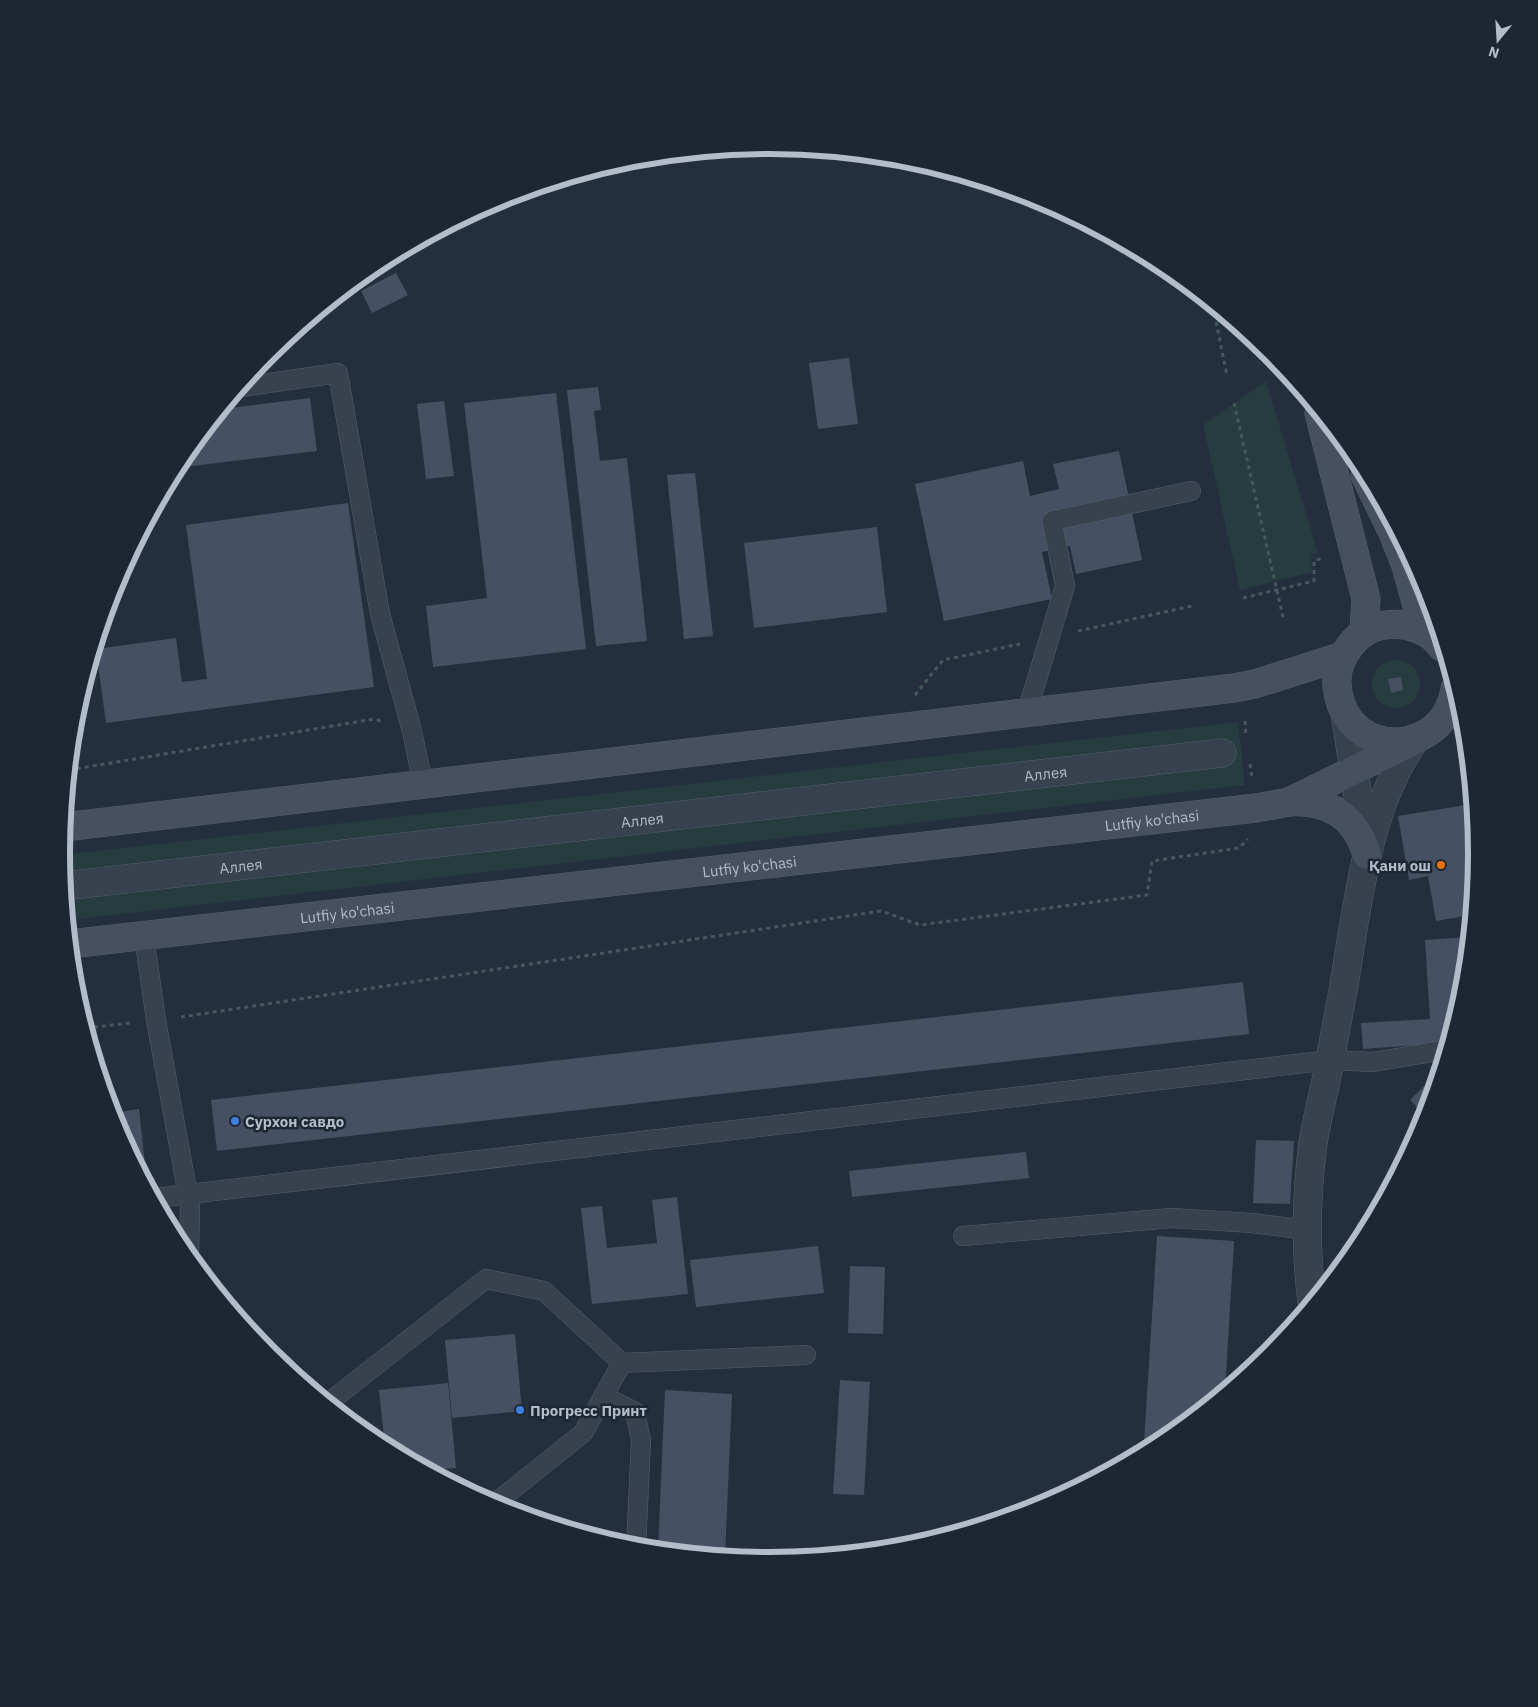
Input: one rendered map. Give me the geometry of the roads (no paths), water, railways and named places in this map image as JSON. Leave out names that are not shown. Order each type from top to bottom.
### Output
[{"type":"main road","points":[[1322,426],[1366,599],[1364,630]]},
{"type":"main road","points":[[1415,740],[1395,743],[1375,739],[1358,728],[1340,704],[1336,685],[1337,675],[1343,656],[1364,630],[1383,625],[1398,624],[1432,633]]},
{"type":"main road","points":[[71,826],[1241,686],[1254,684],[1343,656]]},
{"type":"main road","name":"Lutfiy ko'chasi","points":[[76,943],[1246,809],[1290,802],[1425,735],[1441,722],[1452,703]]},
{"type":"main road","points":[[1290,802],[1316,802],[1328,806],[1339,813],[1356,830],[1367,855]]},
{"type":"street","points":[[1345,713],[1367,855]]},
{"type":"street","points":[[1311,1294],[1308,1230],[1314,1142],[1367,855],[1383,800],[1406,753],[1415,740]]},
{"type":"street","name":"Аллея","points":[[71,885],[1222,753]]},
{"type":"lane","points":[[250,386],[338,373],[380,614],[412,731],[423,784]]},
{"type":"lane","points":[[1027,712],[1066,586],[1052,521],[1191,491]]},
{"type":"lane","points":[[144,936],[156,1020],[190,1206],[188,1242]]},
{"type":"lane","points":[[161,1197],[1330,1060],[1373,1062],[1439,1051]]},
{"type":"lane","points":[[963,1236],[1172,1218],[1252,1223],[1308,1230]]},
{"type":"lane","points":[[333,1399],[486,1279],[544,1292],[622,1363],[806,1355]]},
{"type":"lane","points":[[502,1499],[582,1433],[622,1363]]},
{"type":"lane","points":[[603,1396],[635,1412],[641,1440],[636,1540]]},
{"type":"place","name":"Қани ош","points":[[1441,865]]},
{"type":"place","name":"Сурхон савдо","points":[[235,1121]]},
{"type":"place","name":"Прогресс Принт","points":[[520,1410]]}]
